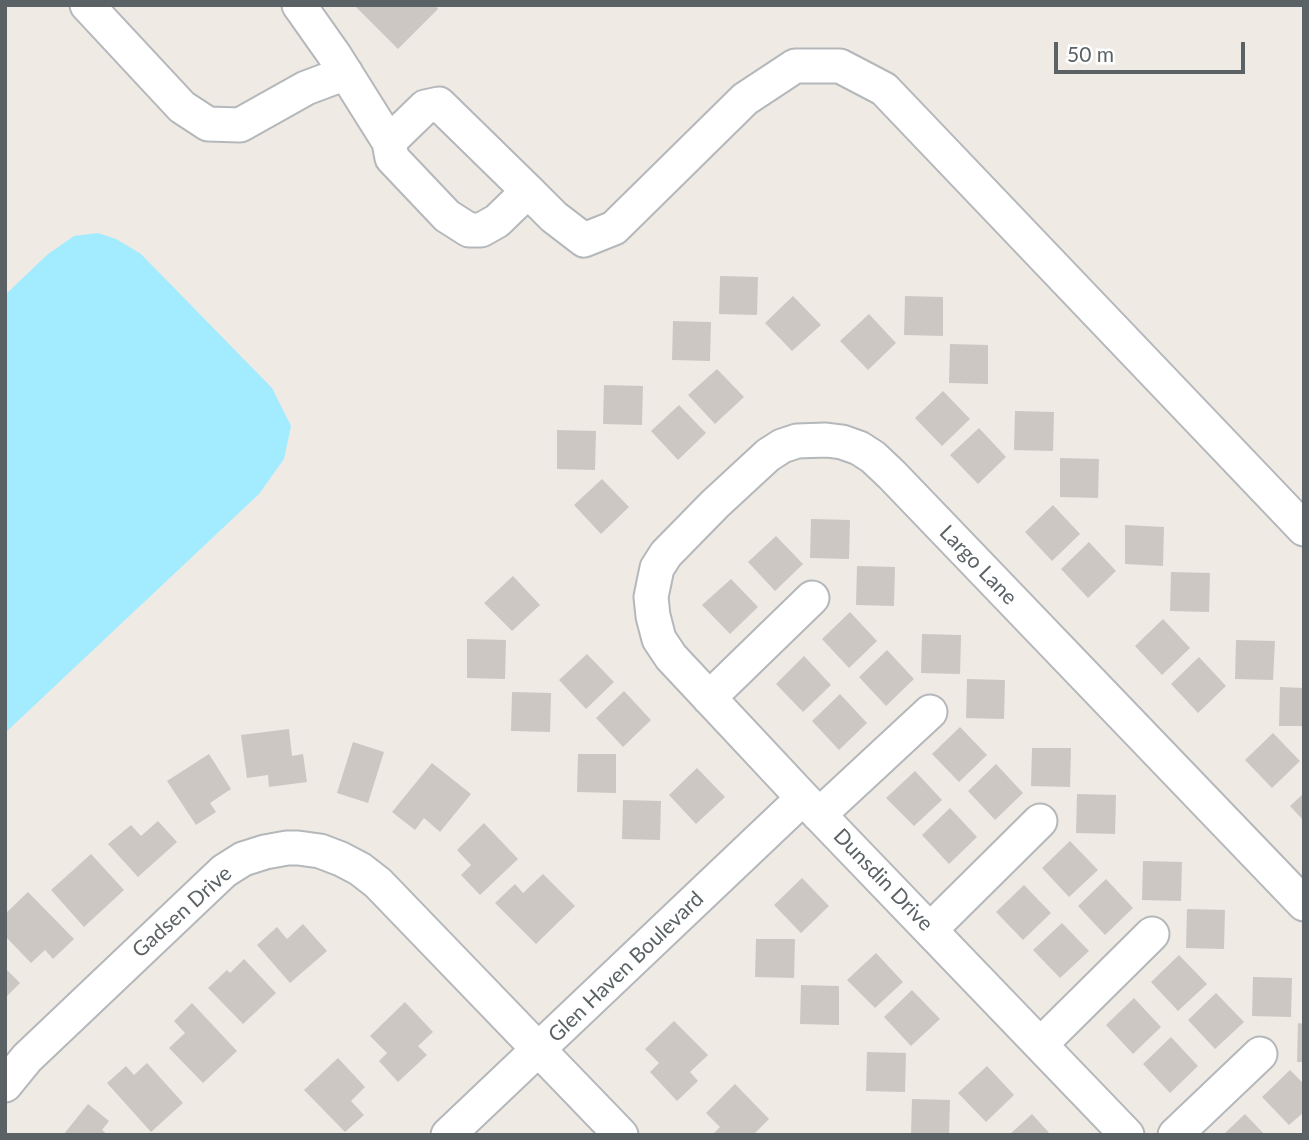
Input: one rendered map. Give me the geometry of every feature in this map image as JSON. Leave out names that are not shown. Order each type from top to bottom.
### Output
[{"type":"street","points":[[87,5],[182,107],[208,124],[240,125],[306,88],[346,73]]},
{"type":"street","points":[[299,5],[390,142],[392,158],[447,216],[469,230],[481,230],[497,221],[528,191]]},
{"type":"street","points":[[390,142],[425,107],[439,104],[554,216],[584,240],[614,228],[745,99],[795,66],[840,66],[884,89],[1304,529]]},
{"type":"street","name":"Largo Lane","points":[[653,615],[653,580],[666,554],[768,455],[797,441],[842,442],[859,448],[892,475],[1304,904]]},
{"type":"street","points":[[709,698],[813,598]]},
{"type":"street","name":"Dunsdin Drive","points":[[653,615],[659,639],[671,657],[1127,1135]]},
{"type":"street","name":"Glen Haven Boulevard","points":[[448,1135],[538,1050],[811,806],[930,712]]},
{"type":"street","points":[[930,929],[1040,821]]},
{"type":"street","name":"Gadsen Drive","points":[[5,1085],[27,1058],[215,878],[243,859],[287,848],[320,851],[341,859],[378,883],[621,1135]]},
{"type":"street","points":[[1041,1044],[1152,934]]},
{"type":"street","points":[[1175,1135],[1259,1054]]},
{"type":"water","points":[[98,233],[116,239],[141,254],[272,388],[291,426],[284,459],[259,494],[5,733],[5,295],[48,254],[74,236]]},
{"type":"building","points":[[435,5],[438,9],[398,49],[356,7]]},
{"type":"building","points":[[720,276],[758,277],[757,315],[719,314]]},
{"type":"building","points":[[793,296],[821,325],[792,351],[765,323]]},
{"type":"building","points":[[905,296],[943,297],[943,336],[904,335]]},
{"type":"building","points":[[869,314],[896,343],[868,370],[840,341]]},
{"type":"building","points":[[673,321],[711,322],[710,361],[672,360]]},
{"type":"building","points":[[950,344],[988,345],[988,384],[949,383]]},
{"type":"building","points":[[717,369],[744,397],[715,424],[688,395]]},
{"type":"building","points":[[604,385],[643,386],[642,425],[603,424]]},
{"type":"building","points":[[943,391],[970,419],[942,446],[915,418]]},
{"type":"building","points":[[679,405],[706,433],[678,460],[651,431]]},
{"type":"building","points":[[1015,411],[1054,412],[1053,451],[1014,450]]},
{"type":"building","points":[[979,428],[1006,457],[978,484],[950,455]]},
{"type":"building","points":[[557,430],[596,431],[595,470],[557,469]]},
{"type":"building","points":[[1060,458],[1099,459],[1098,498],[1060,497]]},
{"type":"building","points":[[602,479],[629,507],[601,534],[574,505]]},
{"type":"building","points":[[1053,505],[1080,534],[1052,561],[1025,532]]},
{"type":"building","points":[[811,519],[850,520],[849,559],[810,558]]},
{"type":"building","points":[[1125,525],[1164,527],[1163,566],[1125,564]]},
{"type":"building","points":[[776,536],[803,564],[775,591],[748,562]]},
{"type":"building","points":[[1089,542],[1116,571],[1088,598],[1061,569]]},
{"type":"building","points":[[857,566],[895,567],[894,606],[856,605]]},
{"type":"building","points":[[1171,572],[1210,573],[1209,612],[1170,611]]},
{"type":"building","points":[[513,576],[540,605],[512,631],[484,603]]},
{"type":"building","points":[[731,579],[758,607],[730,634],[702,605]]},
{"type":"building","points":[[850,612],[877,641],[849,668],[822,639]]},
{"type":"building","points":[[1163,619],[1190,648],[1162,675],[1135,646]]},
{"type":"building","points":[[922,634],[961,635],[960,674],[921,673]]},
{"type":"building","points":[[467,639],[506,640],[505,679],[467,678]]},
{"type":"building","points":[[1236,640],[1275,641],[1273,680],[1235,679]]},
{"type":"building","points":[[887,650],[914,679],[886,706],[859,677]]},
{"type":"building","points":[[587,654],[614,682],[586,709],[559,680]]},
{"type":"building","points":[[804,656],[831,685],[803,712],[776,684]]},
{"type":"building","points":[[1199,657],[1226,686],[1198,713],[1171,684]]},
{"type":"building","points":[[967,679],[1005,680],[1004,719],[966,718]]},
{"type":"building","points":[[1280,687],[1304,688],[1304,726],[1279,726]]},
{"type":"building","points":[[624,691],[651,720],[623,747],[596,718]]},
{"type":"building","points":[[512,692],[551,693],[550,732],[511,731]]},
{"type":"building","points":[[840,694],[867,723],[839,750],[812,721]]},
{"type":"building","points":[[960,727],[987,755],[959,782],[932,754]]},
{"type":"building","points":[[289,729],[292,756],[303,754],[307,782],[269,787],[268,775],[247,778],[241,735]]},
{"type":"building","points":[[1273,733],[1300,761],[1272,788],[1245,760]]},
{"type":"building","points":[[353,742],[384,752],[368,803],[337,793]]},
{"type":"building","points":[[1032,748],[1071,748],[1070,787],[1031,786]]},
{"type":"building","points":[[209,754],[231,789],[210,803],[216,812],[196,825],[167,781]]},
{"type":"building","points":[[578,754],[616,754],[616,793],[577,792]]},
{"type":"building","points":[[432,763],[471,794],[440,832],[424,818],[415,830],[392,812]]},
{"type":"building","points":[[996,764],[1023,793],[995,820],[968,791]]},
{"type":"building","points":[[697,768],[725,797],[696,824],[669,795]]},
{"type":"building","points":[[915,771],[942,800],[914,826],[886,798]]},
{"type":"building","points":[[1304,793],[1304,821],[1290,806]]},
{"type":"building","points":[[1077,794],[1116,795],[1115,834],[1076,833]]},
{"type":"building","points":[[623,800],[661,801],[660,840],[622,839]]},
{"type":"building","points":[[950,808],[977,837],[949,864],[922,835]]},
{"type":"building","points":[[158,821],[177,842],[138,877],[108,844],[131,825],[141,836]]},
{"type":"building","points":[[484,823],[518,859],[480,895],[461,875],[471,865],[457,850]]},
{"type":"building","points":[[1070,841],[1098,870],[1069,897],[1042,868]]},
{"type":"building","points":[[91,854],[124,890],[84,927],[51,890]]},
{"type":"building","points":[[1143,861],[1182,862],[1181,901],[1142,900]]},
{"type":"building","points":[[543,874],[575,906],[536,944],[495,903],[515,884],[523,893]]},
{"type":"building","points":[[802,878],[829,906],[801,933],[774,905]]},
{"type":"building","points":[[1106,879],[1133,908],[1105,935],[1078,906]]},
{"type":"building","points":[[1024,885],[1051,913],[1023,940],[996,912]]},
{"type":"building","points":[[28,892],[74,939],[53,959],[45,950],[31,963],[5,936],[5,914]]},
{"type":"building","points":[[1187,909],[1225,910],[1224,949],[1186,948]]},
{"type":"building","points":[[1062,923],[1089,951],[1060,978],[1033,950]]},
{"type":"building","points":[[303,924],[327,951],[290,983],[257,945],[277,927],[287,939]]},
{"type":"building","points":[[756,939],[795,939],[794,978],[755,977]]},
{"type":"building","points":[[876,953],[903,982],[875,1008],[847,980]]},
{"type":"building","points":[[1179,955],[1207,984],[1178,1011],[1151,982]]},
{"type":"building","points":[[244,959],[276,993],[243,1024],[208,988],[227,970],[230,973]]},
{"type":"building","points":[[5,968],[20,983],[5,998]]},
{"type":"building","points":[[1253,977],[1292,978],[1291,1017],[1252,1016]]},
{"type":"building","points":[[801,985],[839,986],[839,1025],[800,1024]]},
{"type":"building","points":[[912,990],[940,1019],[911,1046],[884,1017]]},
{"type":"building","points":[[1216,993],[1244,1022],[1215,1049],[1188,1020]]},
{"type":"building","points":[[1134,998],[1161,1027],[1133,1054],[1106,1025]]},
{"type":"building","points":[[405,1002],[433,1032],[418,1046],[427,1055],[398,1082],[379,1061],[387,1053],[370,1036]]},
{"type":"building","points":[[192,1003],[237,1051],[203,1083],[169,1048],[185,1033],[174,1021]]},
{"type":"building","points":[[674,1021],[708,1055],[690,1072],[698,1081],[677,1101],[650,1072],[659,1063],[645,1049]]},
{"type":"building","points":[[1298,1023],[1304,1024],[1304,1062],[1297,1062]]},
{"type":"building","points":[[1171,1037],[1198,1066],[1170,1093],[1143,1064]]},
{"type":"building","points":[[867,1052],[906,1053],[905,1092],[866,1091]]},
{"type":"building","points":[[338,1058],[365,1087],[351,1101],[364,1115],[345,1132],[304,1090]]},
{"type":"building","points":[[147,1063],[183,1103],[151,1132],[107,1083],[126,1066],[134,1075]]},
{"type":"building","points":[[987,1066],[1014,1095],[986,1122],[958,1093]]},
{"type":"building","points":[[1290,1070],[1304,1084],[1304,1112],[1289,1125],[1262,1097]]},
{"type":"building","points":[[735,1084],[769,1119],[753,1135],[712,1135],[720,1127],[706,1113]]},
{"type":"building","points":[[912,1099],[950,1100],[949,1135],[911,1135]]},
{"type":"building","points":[[88,1104],[109,1121],[102,1130],[108,1135],[64,1134]]},
{"type":"building","points":[[1032,1114],[1051,1135],[1009,1135]]},
{"type":"building","points":[[1245,1114],[1265,1135],[1223,1135]]}]
